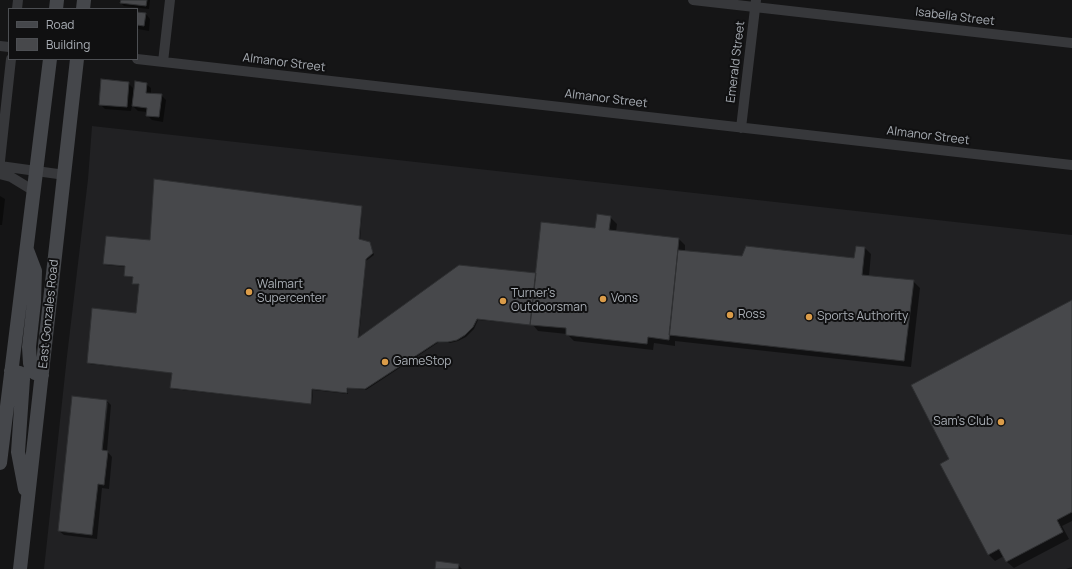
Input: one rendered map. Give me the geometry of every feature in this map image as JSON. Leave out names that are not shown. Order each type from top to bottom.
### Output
[{"type":"main road","points":[[0,463],[50,60]]},
{"type":"main road","name":"East Gonzales Road","points":[[20,569],[77,60]]},
{"type":"main road","points":[[26,248],[35,271],[34,302],[29,347],[30,363],[32,370],[35,373],[42,375]]},
{"type":"main road","points":[[11,371],[20,373],[23,379],[18,452],[28,500]]},
{"type":"street","points":[[163,62],[170,0]]},
{"type":"street","name":"Isabella Street","points":[[693,0],[755,4],[1072,43]]},
{"type":"street","name":"Emerald Street","points":[[741,128],[755,4]]},
{"type":"street","name":"Almanor Street","points":[[138,59],[1072,166]]},
{"type":"street","points":[[0,161],[11,60]]},
{"type":"street","points":[[0,166],[65,175]]},
{"type":"street","points":[[0,174],[11,177],[34,192]]},
{"type":"shaded area","points":[[92,126],[1072,235],[1072,567],[1066,569],[44,569],[88,179]]},
{"type":"building","points":[[121,0],[147,0],[146,6],[120,3]]},
{"type":"building","points":[[138,12],[146,13],[144,26],[138,25]]},
{"type":"building","points":[[101,79],[129,82],[127,107],[99,105]]},
{"type":"building","points":[[135,81],[147,83],[146,93],[162,94],[159,117],[146,116],[147,108],[132,106]]},
{"type":"building","points":[[154,179],[362,206],[359,239],[370,242],[373,253],[366,259],[358,338],[459,265],[536,273],[530,325],[477,319],[473,327],[457,340],[437,342],[365,389],[347,388],[347,393],[312,389],[311,404],[170,388],[172,373],[87,363],[92,308],[136,313],[139,284],[132,284],[133,277],[124,276],[125,266],[103,264],[106,236],[150,240]]},
{"type":"building","name":"Vons","points":[[597,214],[611,216],[609,230],[679,238],[669,340],[648,337],[647,344],[566,335],[566,328],[530,325],[541,222],[595,228]]},
{"type":"building","points":[[746,246],[854,258],[856,246],[865,247],[862,275],[914,280],[904,361],[669,335],[678,250],[742,256]]},
{"type":"building","name":"Sam's Club","points":[[1072,300],[1072,512],[1057,520],[1063,532],[1006,562],[999,549],[988,555],[940,464],[949,459],[911,385]]},
{"type":"building","points":[[72,396],[107,400],[102,450],[108,451],[104,485],[98,484],[92,535],[58,531]]},
{"type":"building","points":[[436,561],[459,564],[458,569],[435,569]]},
{"type":"place","name":"Walmart Supercenter","points":[[249,292]]},
{"type":"place","name":"Vons","points":[[603,299]]},
{"type":"place","name":"Turner's Outdoorsman","points":[[503,301]]},
{"type":"place","name":"Ross","points":[[730,315]]},
{"type":"place","name":"Sports Authority","points":[[809,317]]},
{"type":"place","name":"GameStop","points":[[385,362]]},
{"type":"place","name":"Sam's Club","points":[[1001,422]]}]
